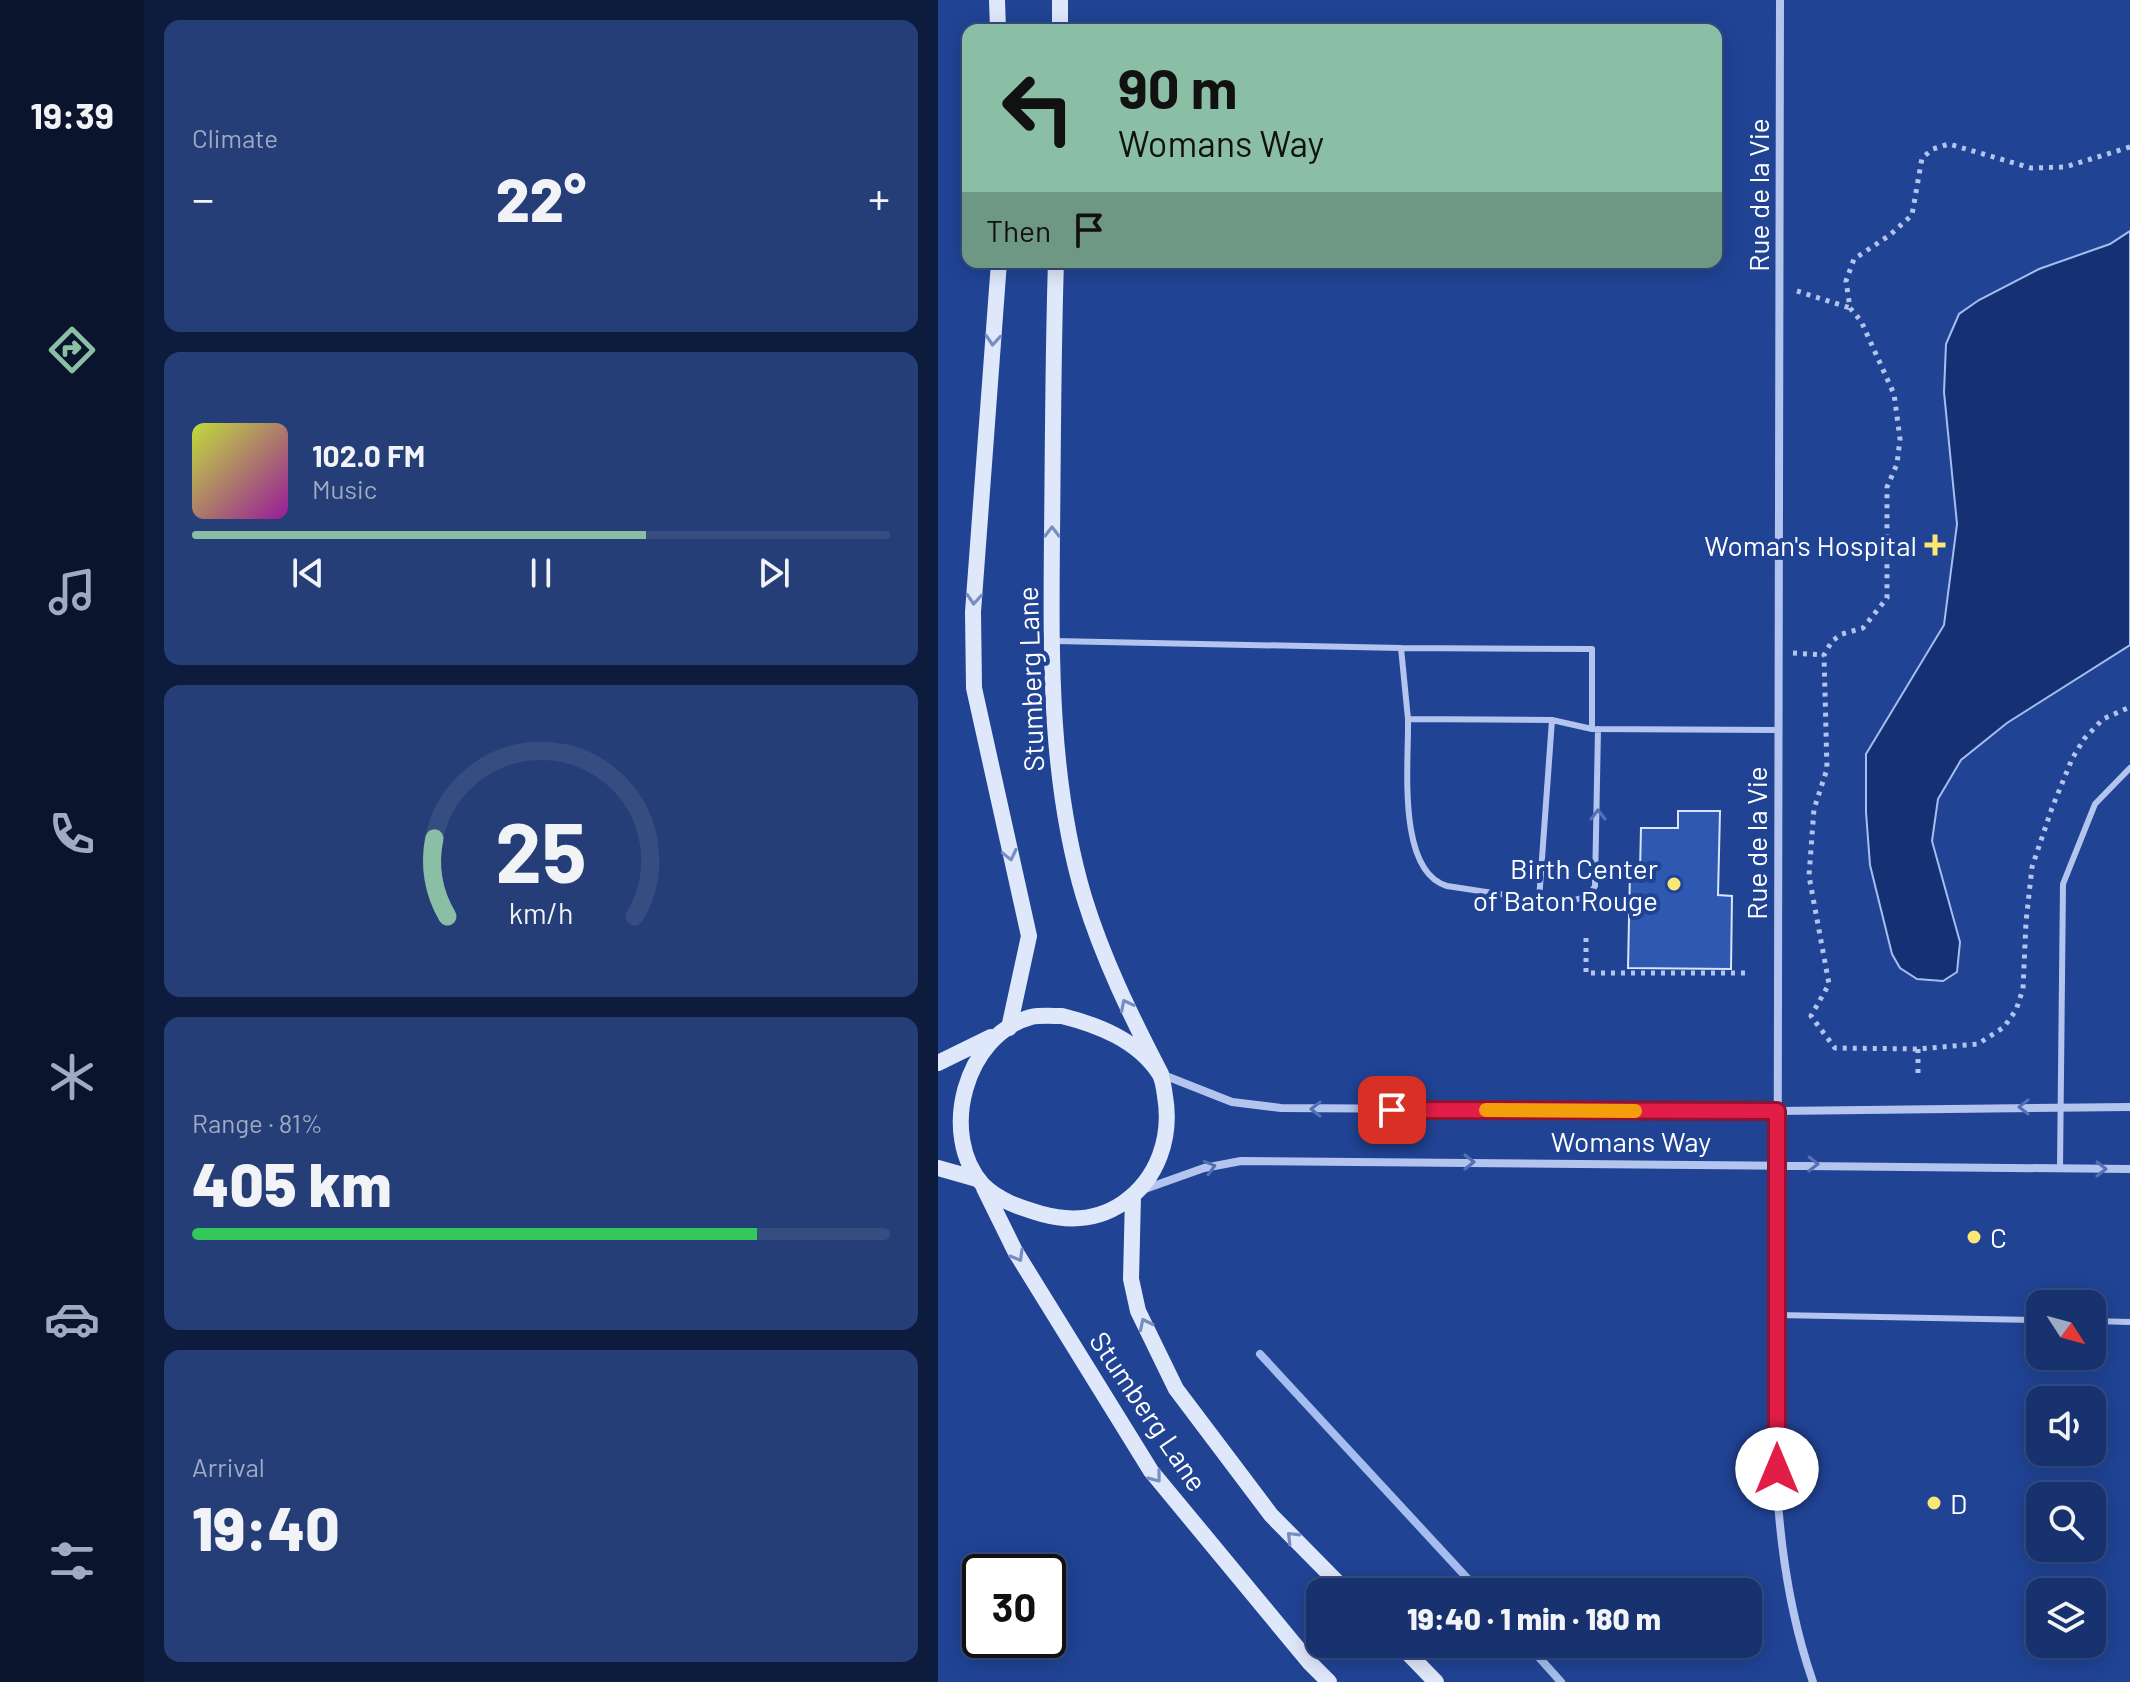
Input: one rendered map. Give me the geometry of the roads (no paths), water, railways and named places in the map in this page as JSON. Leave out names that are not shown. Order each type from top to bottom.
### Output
[{"type":"main road","points":[[997,0],[998,24]]},
{"type":"main road","points":[[1060,0],[1060,24]]},
{"type":"main road","name":"Stumberg Lane","points":[[999,268],[973,612],[974,688],[1029,936],[1006,1029]]},
{"type":"main road","name":"Stumberg Lane","points":[[1056,268],[1051,641],[1060,787],[1083,894],[1116,987],[1161,1074]]},
{"type":"main road","points":[[938,1063],[1032,1017],[1062,1016],[1090,1023],[1130,1043],[1161,1074],[1167,1110],[1165,1142],[1153,1171],[1134,1194],[1110,1212],[1076,1220],[1018,1207],[980,1183],[938,1168]]},
{"type":"main road","points":[[980,1183],[963,1155],[957,1127],[959,1098],[968,1071],[984,1047],[1006,1029]]},
{"type":"main road","name":"Stumberg Lane","points":[[980,1183],[1015,1251],[1151,1471],[1329,1682]]},
{"type":"main road","name":"Stumberg Lane","points":[[1134,1194],[1131,1279],[1138,1311],[1176,1389],[1271,1515],[1333,1578]]},
{"type":"main road","points":[[1413,1658],[1436,1682]]},
{"type":"street","name":"Rue de la Vie","points":[[1780,0],[1777,1488],[1782,1556],[1794,1616],[1813,1682]]},
{"type":"street","name":"Womans Way","points":[[1161,1074],[1232,1102],[1281,1108],[1777,1111],[2130,1107]]},
{"type":"street","name":"Womans Way","points":[[1134,1194],[1204,1168],[1241,1161],[2130,1169]]},
{"type":"lane","points":[[1051,641],[1592,649],[1595,886],[1591,894],[1584,898],[1539,900],[1447,886],[1436,883],[1427,875],[1417,855],[1409,822],[1408,719],[1401,648]]},
{"type":"lane","points":[[1408,719],[1552,720],[1595,729],[1778,730]]},
{"type":"lane","points":[[1539,900],[1552,720]]},
{"type":"lane","points":[[2060,1168],[2063,884],[2095,804],[2130,768]]},
{"type":"lane","points":[[1777,1315],[2026,1320]]},
{"type":"lane","points":[[2106,1321],[2130,1322]]},
{"type":"water","points":[[2130,231],[2130,645],[2007,723],[1961,760],[1938,799],[1932,841],[1960,942],[1957,972],[1943,981],[1917,979],[1900,968],[1892,954],[1870,865],[1866,754],[1944,625],[1957,524],[1944,392],[1946,344],[1959,314],[1979,300],[2039,269],[2110,244]]},
{"type":"waterway","points":[[1260,1354],[1467,1578]]},
{"type":"waterway","points":[[1540,1658],[1561,1682]]},
{"type":"place","name":"Woman's Hospital","points":[[1935,545]]},
{"type":"place","name":"Birth Center of Baton Rouge","points":[[1674,884]]},
{"type":"place","name":"C","points":[[1974,1237]]},
{"type":"place","name":"D","points":[[1934,1503]]}]
